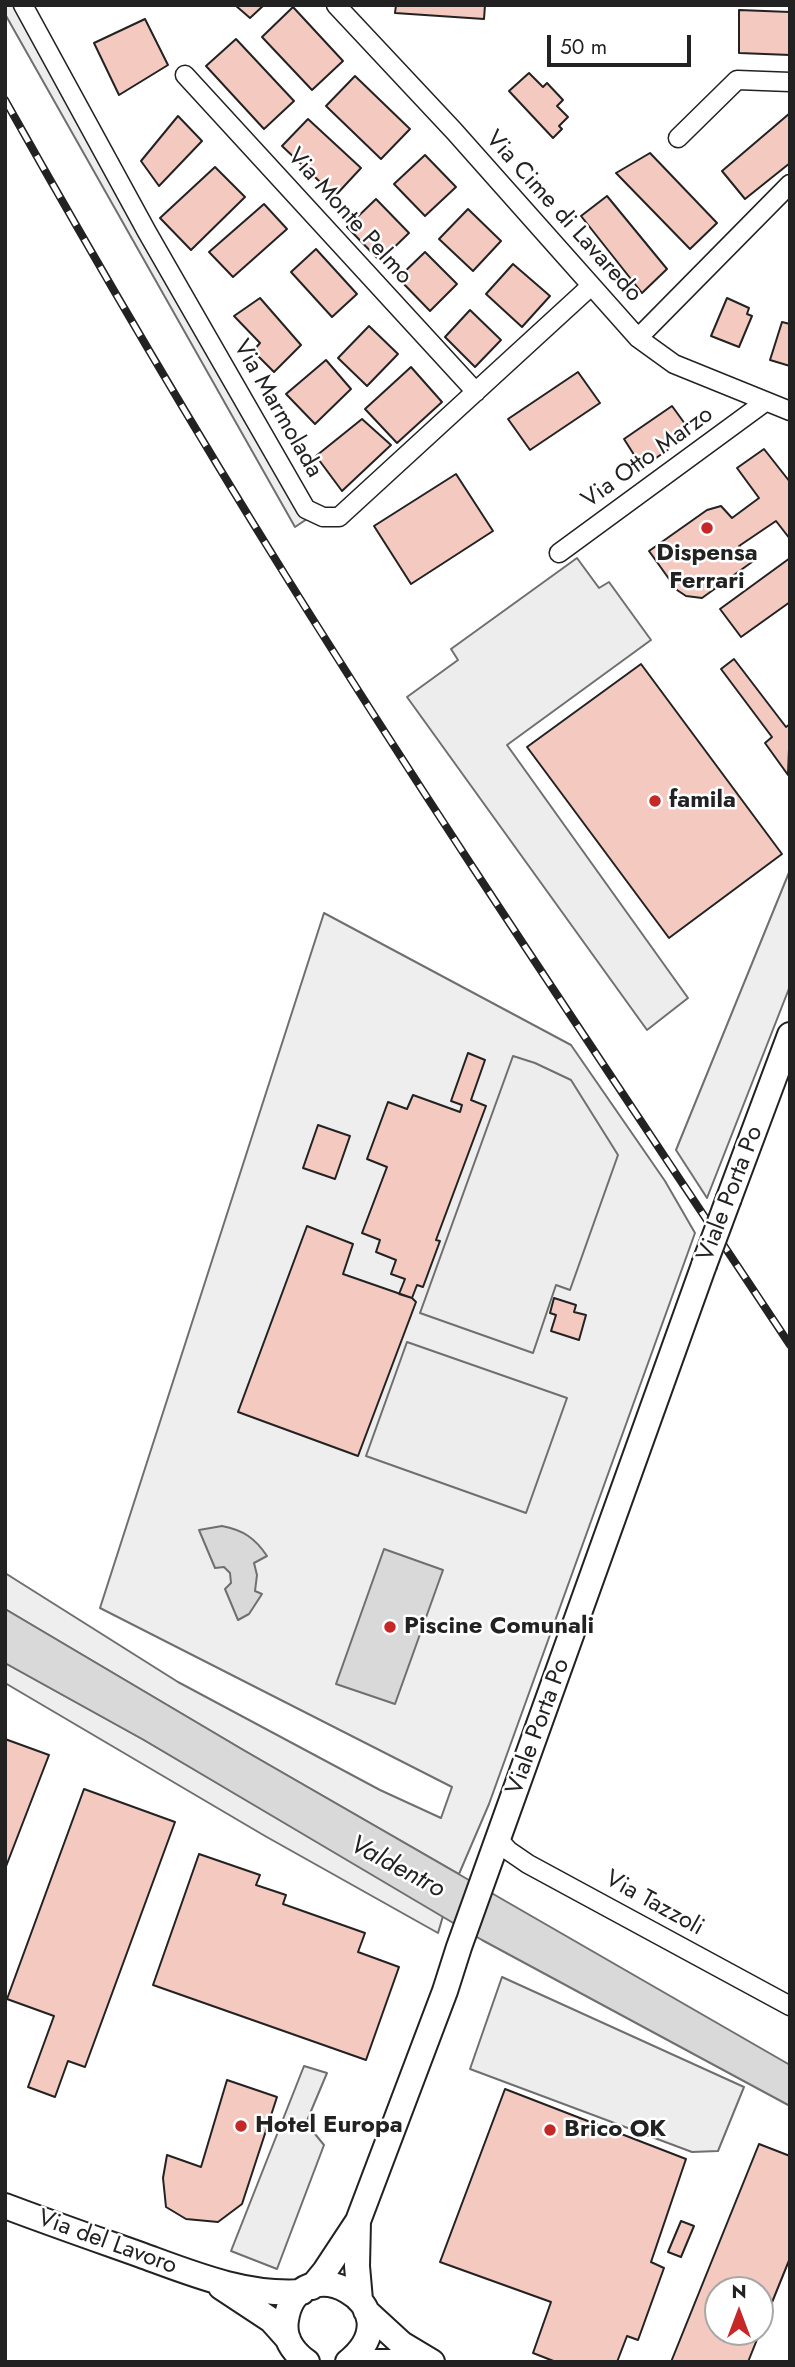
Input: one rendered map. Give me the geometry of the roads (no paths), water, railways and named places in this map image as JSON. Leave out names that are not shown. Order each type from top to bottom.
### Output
[{"type":"main road","name":"Viale Porta Po","points":[[294,2352],[285,2323],[288,2311],[294,2301],[326,2271],[358,2221],[445,1991],[704,1265],[790,1035]]},
{"type":"main road","name":"Via del Lavoro","points":[[5,2206],[209,2279]]},
{"type":"main road","name":"Viale Porta Po","points":[[348,2362],[364,2345],[369,2323],[363,2306],[357,2266],[358,2221]]},
{"type":"main road","points":[[209,2279],[286,2293],[333,2284],[343,2287],[402,2344],[432,2362]]},
{"type":"main road","points":[[209,2279],[271,2320],[294,2352]]},
{"type":"main road","points":[[348,2362],[398,2362]]},
{"type":"street","name":"Via Marmolada","points":[[23,5],[148,232],[306,509],[323,517],[339,517],[591,286]]},
{"type":"street","name":"Via Cime di Lavaredo","points":[[336,5],[454,131],[638,338],[674,364],[790,411]]},
{"type":"street","name":"Via Monte Pelmo","points":[[185,75],[476,392]]},
{"type":"street","points":[[678,138],[737,80],[790,82]]},
{"type":"street","points":[[638,338],[790,184]]},
{"type":"street","name":"Via Otto Marzo","points":[[559,553],[765,402]]},
{"type":"street","name":"Via Tazzoli","points":[[499,1840],[528,1864],[790,2007]]},
{"type":"water","points":[[222,1526],[248,1536],[267,1556],[254,1563],[257,1575],[255,1591],[262,1594],[249,1614],[238,1620],[225,1589],[231,1583],[230,1573],[224,1567],[215,1568],[199,1530]]},
{"type":"water","name":"Piscine Comunali","points":[[384,1549],[443,1570],[395,1704],[336,1684]]},
{"type":"water","name":"Valdentro","points":[[5,1609],[245,1751],[790,2065],[790,2106],[482,1940],[144,1740],[5,1663]]},
{"type":"railway","points":[[5,100],[143,341],[348,675],[790,1345]]},
{"type":"place","name":"Dispensa Ferrari","points":[[707,528]]},
{"type":"place","name":"famila","points":[[655,801]]},
{"type":"place","name":"Piscine Comunali","points":[[390,1627]]},
{"type":"place","name":"Hotel Europa","points":[[241,2126]]},
{"type":"place","name":"Brico OK","points":[[550,2130]]}]
